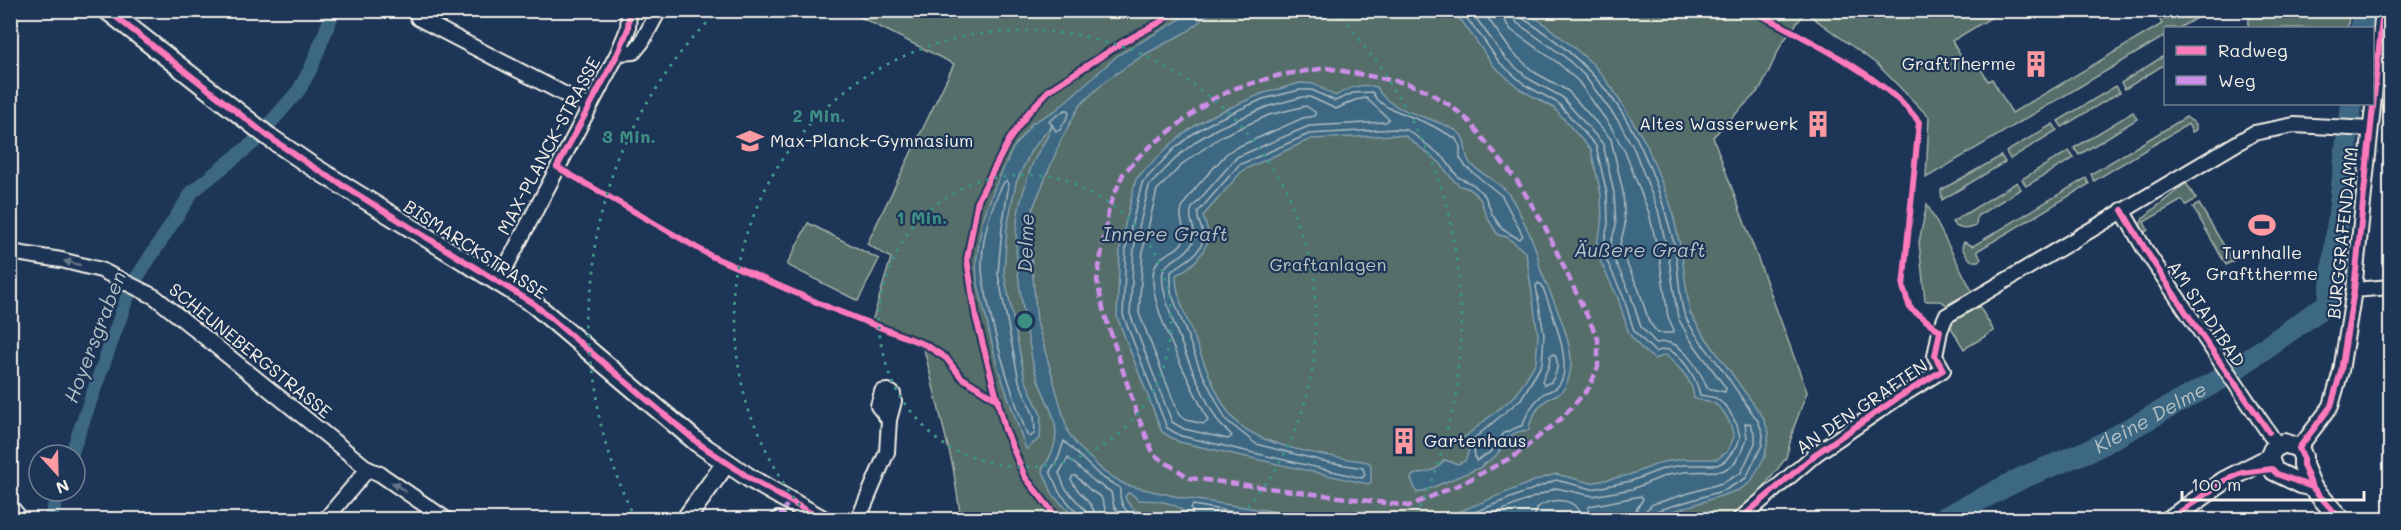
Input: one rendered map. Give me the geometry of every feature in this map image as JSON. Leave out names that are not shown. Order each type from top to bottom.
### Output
[{"type":"main road","name":"BISMARCKSTRASSE","points":[[107,10],[263,132],[310,165],[499,280],[534,304],[726,463],[823,519]]},
{"type":"main road","points":[[2277,462],[2287,442],[2301,456],[2312,487],[2340,519]]},
{"type":"main road","points":[[2169,519],[2224,481],[2242,473],[2277,462],[2298,472],[2301,456]]},
{"type":"main road","points":[[2277,462],[2301,484],[2312,487]]},
{"type":"main road","points":[[686,519],[726,463]]},
{"type":"main road","points":[[10,509],[19,519]]},
{"type":"street","points":[[618,53],[628,29],[629,10]]},
{"type":"street","name":"MAX-PLANCK-STRASSE","points":[[499,280],[618,53],[633,52],[642,42],[659,10]]},
{"type":"street","name":"BURGGRAFENDAMM","points":[[2374,66],[2383,10]]},
{"type":"street","points":[[418,18],[589,107]]},
{"type":"street","name":"BURGGRAFENDAMM","points":[[2301,456],[2331,406],[2341,371],[2354,290],[2364,129],[2368,105]]},
{"type":"street","points":[[2122,210],[2254,133],[2294,125],[2364,129]]},
{"type":"street","name":"AM STADTBAD","points":[[2122,210],[2140,242],[2224,367],[2277,462]]},
{"type":"street","name":"AN DEN GRAFTEN","points":[[1739,519],[1817,453],[1942,370],[1935,356],[1940,331],[1946,316],[2122,210]]},
{"type":"street","name":"SCHEUNEBERGSTRASSE","points":[[10,252],[61,260],[101,270],[132,284],[172,309],[368,470],[380,474],[447,519]]},
{"type":"street","points":[[2354,290],[2391,287]]},
{"type":"street","points":[[858,519],[887,452],[889,420]]},
{"type":"street","points":[[325,519],[368,470]]},
{"type":"green space","name":"Graftanlagen","points":[[848,11],[1806,11],[1782,43],[1761,88],[1713,137],[1807,392],[1786,458],[1760,492],[1728,519],[961,519],[953,467],[924,349],[871,325],[891,258],[867,244],[954,64]]},
{"type":"green space","points":[[1810,11],[2002,11],[1952,41],[1967,67],[1976,61],[1988,81],[1992,79],[2012,113],[2162,24],[2155,11],[2209,11],[2181,27],[2164,27],[2164,37],[1926,178],[1929,117],[1878,65],[1808,14]]},
{"type":"green space","points":[[2250,11],[2349,11],[2348,27],[2248,27]]},
{"type":"green space","points":[[2164,56],[2164,65],[2125,89],[2121,83]]},
{"type":"green space","points":[[2116,86],[2120,92],[2062,127],[2058,121]]},
{"type":"green space","points":[[2133,112],[2137,119],[2079,155],[2074,148]]},
{"type":"green space","points":[[2186,117],[2196,124],[2196,130],[2192,132],[2188,124],[2094,181],[2091,174]]},
{"type":"green space","points":[[2053,124],[2057,130],[2010,159],[2006,152]]},
{"type":"green space","points":[[2069,151],[2074,158],[2026,186],[2022,179]]},
{"type":"green space","points":[[2001,156],[2005,162],[1942,200],[1941,190]]},
{"type":"green space","points":[[2086,178],[2089,184],[1977,251],[1981,259],[1978,261],[1972,261],[1966,255],[1962,247],[1964,242],[1973,246]]},
{"type":"green space","points":[[2017,182],[2021,189],[1977,216],[1976,226],[1962,228],[1952,222]]},
{"type":"green space","points":[[2186,183],[2196,199],[2186,205],[2182,200],[2144,222],[2148,230],[2144,233],[2140,226],[2143,218]]},
{"type":"green space","points":[[1927,204],[1972,291],[1947,305],[1941,301],[1925,301],[1919,242]]},
{"type":"green space","points":[[2199,204],[2233,261],[2226,265],[2193,207]]},
{"type":"green space","points":[[808,223],[879,259],[858,301],[787,265]]},
{"type":"green space","points":[[1979,306],[1994,331],[1964,349],[1949,324]]},
{"type":"water","name":"Delme","points":[[1191,10],[1211,11],[1190,30],[1144,55],[1108,79],[1080,105],[1062,138],[1033,208],[1029,233],[1037,322],[1068,432],[1076,444],[1104,472],[1126,485],[1183,498],[1271,511],[1299,519],[1186,519],[1189,517],[1173,505],[1159,501],[1138,500],[1128,493],[1125,497],[1136,510],[1165,519],[1076,519],[1053,495],[1042,469],[1051,454],[1055,440],[1055,427],[1032,359],[1017,260],[1017,221],[1020,204],[1032,165],[1053,124],[1031,151],[1016,183],[1007,228],[1004,273],[1025,379],[1041,415],[1040,438],[1026,449],[997,365],[977,280],[976,263],[982,222],[1013,148],[1032,123],[1056,110],[1118,55],[1179,20]]},
{"type":"water","name":"Äußere Graft","points":[[1447,11],[1521,11],[1539,20],[1594,65],[1612,88],[1646,143],[1671,206],[1681,250],[1690,313],[1763,417],[1769,433],[1765,456],[1751,482],[1739,490],[1649,519],[1569,519],[1567,516],[1556,513],[1541,519],[1441,519],[1556,474],[1591,483],[1629,475],[1663,462],[1683,459],[1717,459],[1727,452],[1734,437],[1721,409],[1711,402],[1694,398],[1688,379],[1666,355],[1654,359],[1629,334],[1618,298],[1601,263],[1597,242],[1602,224],[1601,194],[1591,150],[1554,108],[1521,90],[1494,66],[1461,20]]},
{"type":"water","name":"Innere Graft","points":[[1300,83],[1314,84],[1335,96],[1356,87],[1366,85],[1377,87],[1382,96],[1391,103],[1458,132],[1463,139],[1471,164],[1503,188],[1515,204],[1535,247],[1541,271],[1569,344],[1571,366],[1567,383],[1561,392],[1539,408],[1533,416],[1529,430],[1517,432],[1507,438],[1497,455],[1479,468],[1424,491],[1417,493],[1411,479],[1413,475],[1434,469],[1444,460],[1458,464],[1465,461],[1469,450],[1461,440],[1516,395],[1536,362],[1538,335],[1526,253],[1507,237],[1498,235],[1480,199],[1470,189],[1460,186],[1440,163],[1405,136],[1311,139],[1243,170],[1203,216],[1210,237],[1200,255],[1193,264],[1176,275],[1178,293],[1187,319],[1212,382],[1231,416],[1242,427],[1275,443],[1294,449],[1368,462],[1371,465],[1371,482],[1368,484],[1179,442],[1162,432],[1117,317],[1120,246],[1136,179],[1170,145],[1211,116],[1261,94]]},
{"type":"waterway","name":"Hoyersgraben","points":[[75,443],[127,298],[138,276],[193,191],[253,143],[299,90],[311,68],[334,10]]},
{"type":"waterway","name":"Kleine Delme","points":[[2361,27],[2364,10]]},
{"type":"waterway","name":"Kleine Delme","points":[[1940,520],[2022,478],[2095,448],[2224,377],[2329,303],[2351,105]]},
{"type":"waterway","name":"Hoyersgraben","points":[[50,520],[55,503]]},
{"type":"marked path","points":[[1327,68],[1406,83],[1425,90],[1451,106],[1469,121],[1518,182],[1544,225],[1598,339],[1598,367],[1589,388],[1563,417],[1516,455],[1463,483],[1409,506],[1190,478],[1154,455],[1137,414],[1103,309],[1097,280],[1109,207],[1123,174],[1143,152],[1209,101],[1236,88],[1280,75],[1327,68]]},
{"type":"marked path","points":[[778,520],[789,501]]},
{"type":"cycle path","points":[[107,10],[269,137],[310,165],[534,304],[698,443],[751,479],[823,520]]},
{"type":"cycle path","points":[[629,10],[628,29],[618,53],[557,167],[711,256],[830,308],[926,345],[946,358],[961,377],[999,401]]},
{"type":"cycle path","points":[[1059,520],[1025,477],[1005,429],[976,318],[967,259],[978,200],[1009,140],[1028,113],[1049,90],[1122,43],[1162,21],[1175,10]]},
{"type":"cycle path","points":[[1739,520],[1817,453],[1943,370],[1935,356],[1940,331],[1910,308],[1903,287],[1919,122],[1885,88],[1864,73],[1752,10]]},
{"type":"cycle path","points":[[2374,97],[2383,10]]},
{"type":"cycle path","points":[[2341,520],[2312,487],[2299,448],[2331,406],[2341,371],[2354,290],[2373,105]]},
{"type":"cycle path","points":[[2122,210],[2174,295],[2269,432]]},
{"type":"cycle path","points":[[2169,520],[2224,481],[2242,473],[2272,469],[2277,474],[2312,487]]},
{"type":"place","name":"GraftTherme","points":[[2036,64]]},
{"type":"place","name":"Altes Wasserwerk","points":[[1818,124]]},
{"type":"place","name":"Max-Planck-Gymnasium","points":[[750,141]]},
{"type":"place","name":"Turnhalle Grafttherme","points":[[2262,225]]},
{"type":"place","name":"Gartenhaus","points":[[1404,441]]}]
